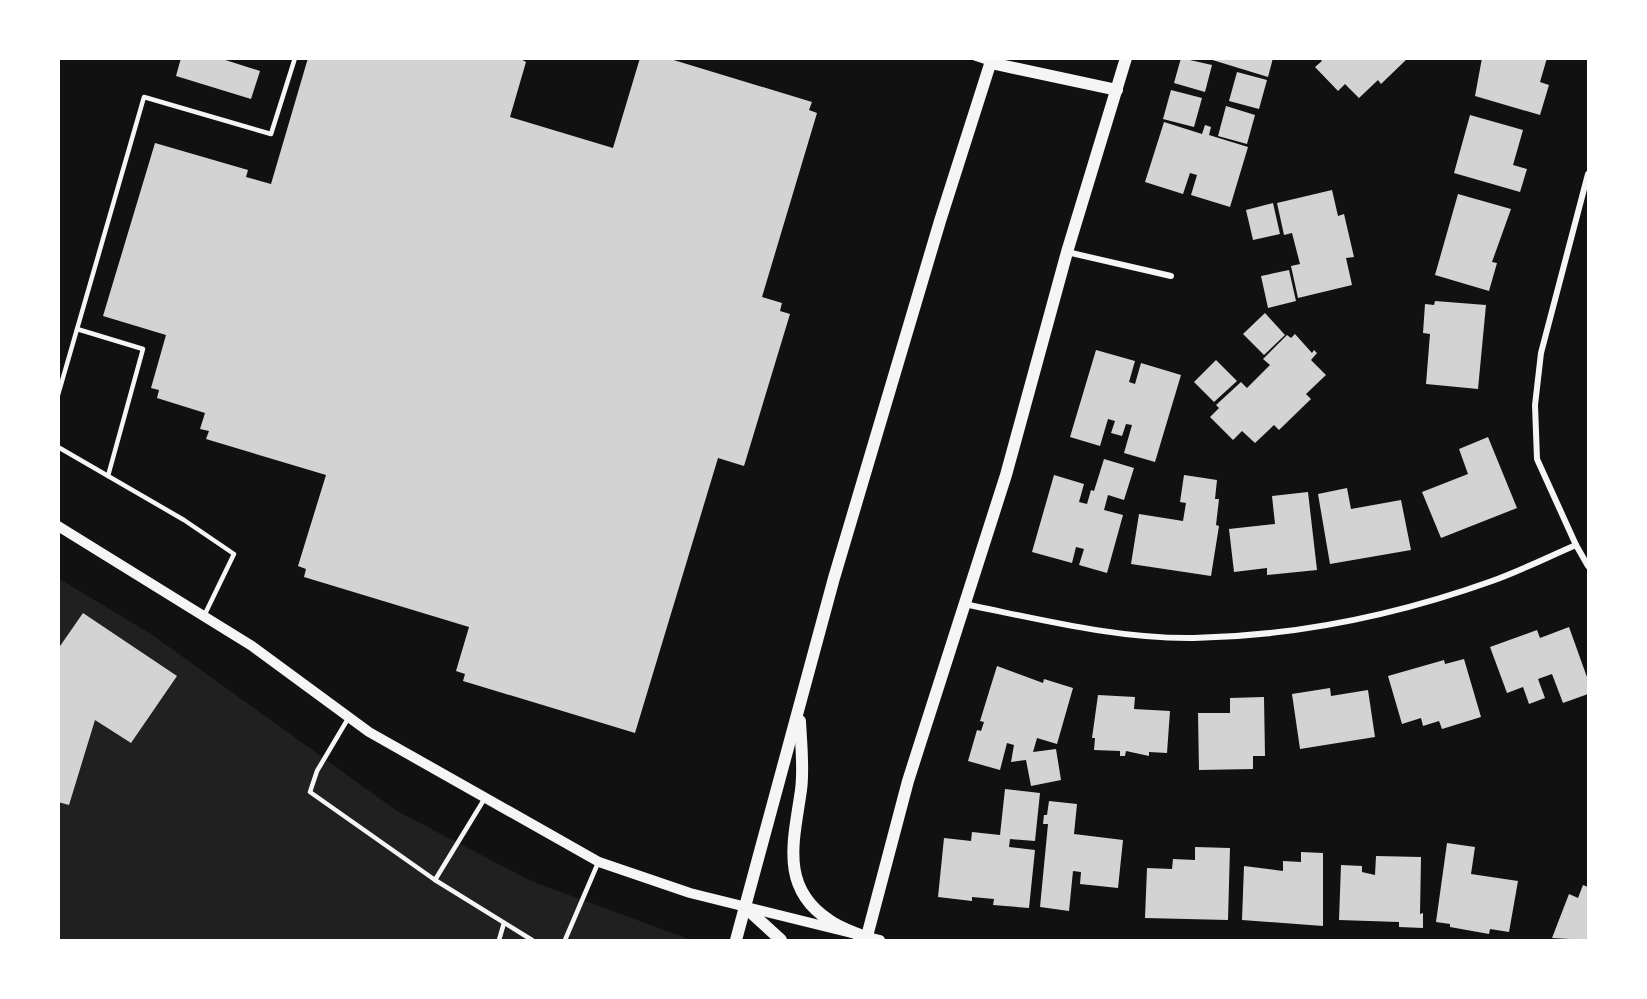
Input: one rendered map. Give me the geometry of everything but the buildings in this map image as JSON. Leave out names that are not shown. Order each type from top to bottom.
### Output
[{"type":"main road","points":[[800,705],[801,788],[792,839],[793,870],[805,898],[829,921],[866,939],[908,781],[1006,475],[1067,252],[1126,58]]},
{"type":"main road","points":[[736,940],[834,578],[940,221],[991,61],[1117,90]]},
{"type":"main road","points":[[746,908],[781,940]]},
{"type":"street","points":[[1588,174],[1541,353],[1534,405],[1538,459],[1576,545],[1588,566]]},
{"type":"street","points":[[1067,252],[1171,276]]},
{"type":"street","points":[[58,526],[252,646],[369,732],[598,862],[690,893],[866,939],[880,940]]},
{"type":"street","points":[[963,604],[1071,625],[1137,634],[1192,638],[1251,634],[1328,624],[1410,607],[1493,581],[1576,545]]},
{"type":"lane","points":[[58,395],[144,97],[271,134],[295,58]]},
{"type":"lane","points":[[974,58],[991,61]]},
{"type":"lane","points":[[77,329],[143,349],[108,476]]},
{"type":"lane","points":[[58,447],[184,520],[234,554],[204,616]]},
{"type":"lane","points":[[349,717],[317,771],[310,792],[435,880],[532,940]]},
{"type":"lane","points":[[435,880],[485,798]]},
{"type":"lane","points":[[565,940],[598,862]]},
{"type":"lane","points":[[499,940],[504,923]]},
{"type":"shaded area","points":[[58,578],[151,634],[397,811],[531,881],[686,938],[686,940],[59,940]]}]
